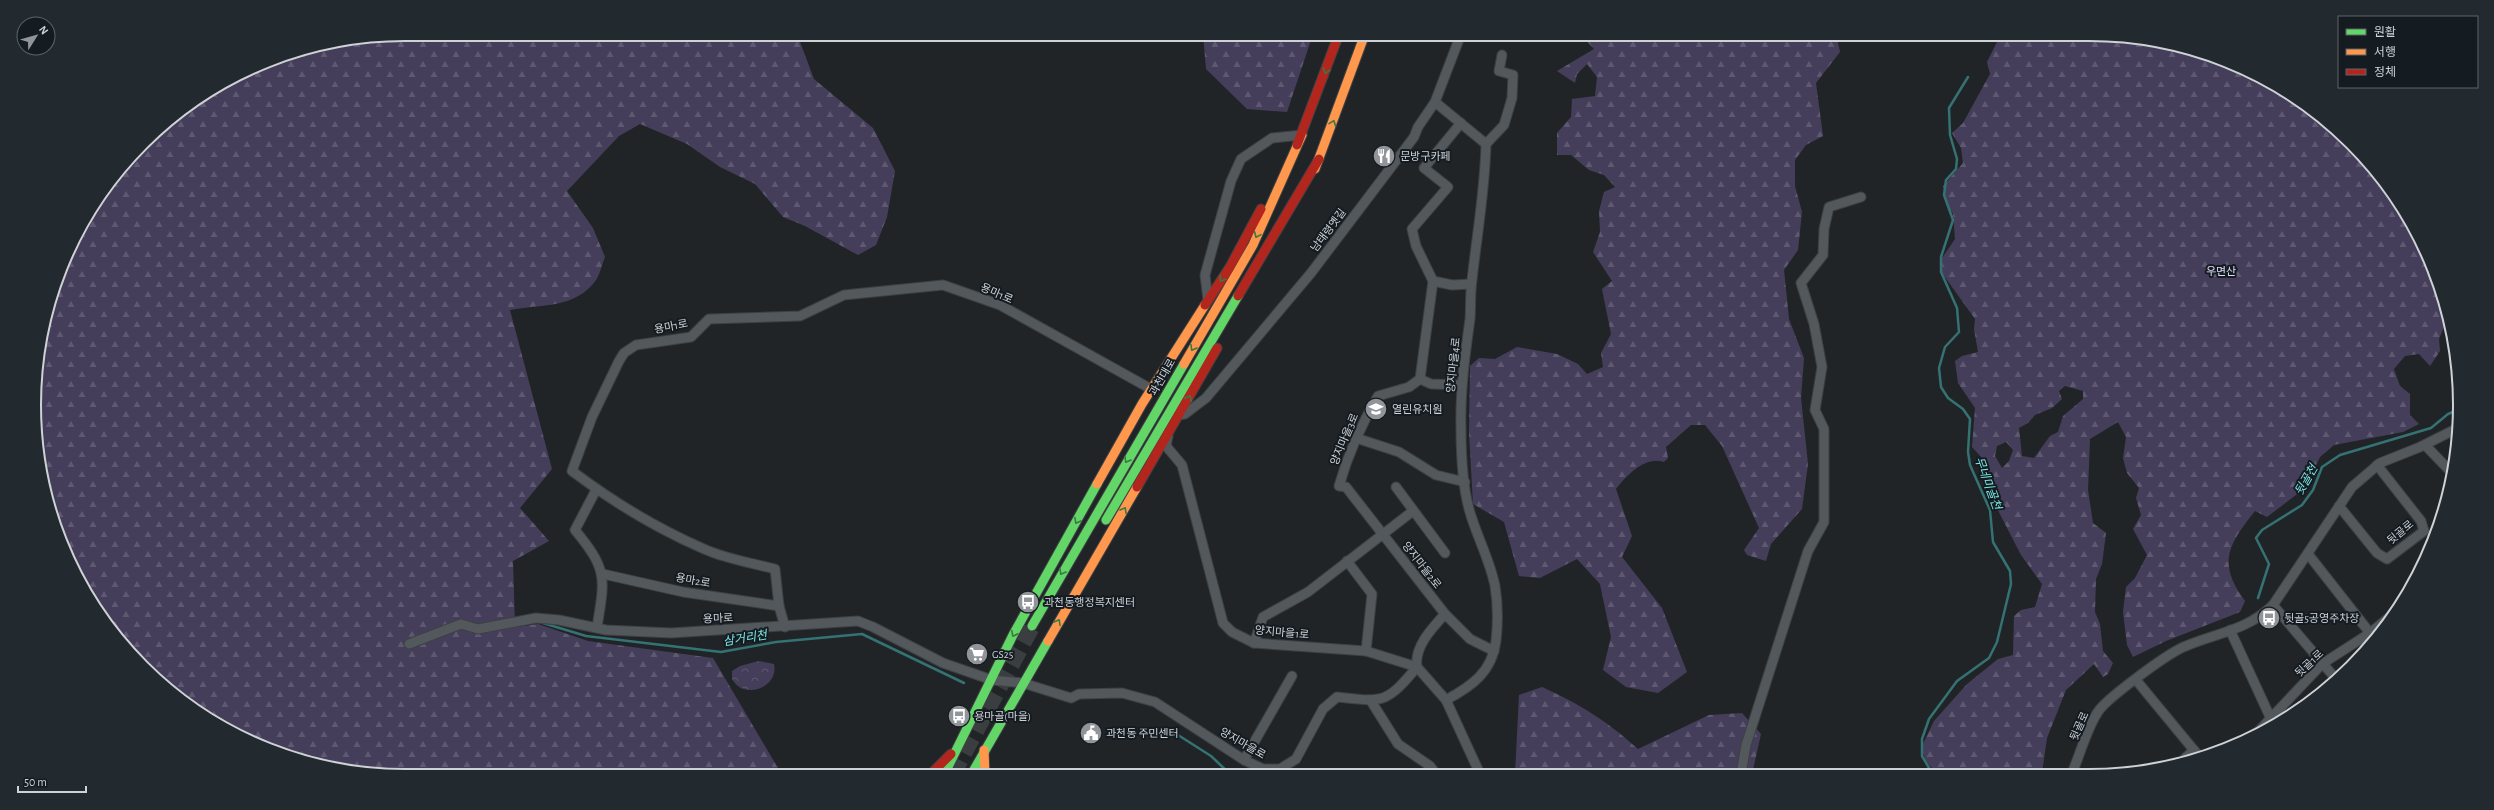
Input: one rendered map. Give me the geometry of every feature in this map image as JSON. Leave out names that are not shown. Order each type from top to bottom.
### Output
[{"type":"main road","points":[[947,769],[1013,635],[1151,389],[1230,267],[1302,135],[1336,41]]},
{"type":"main road","points":[[974,769],[1168,435],[1309,185],[1362,41]]},
{"type":"main road","name":"과천대로","points":[[1076,570],[1036,628],[1253,245],[1302,135]]},
{"type":"main road","points":[[1100,529],[1319,160]]},
{"type":"main road","points":[[936,769],[959,747]]},
{"type":"main road","points":[[984,750],[985,769]]},
{"type":"street","name":"남태령옛길","points":[[1179,415],[1185,414],[1206,398],[1311,273],[1414,137],[1418,127],[1435,102],[1458,41]]},
{"type":"street","points":[[1435,102],[1486,144],[1504,125],[1512,98],[1513,75],[1499,71],[1502,55]]},
{"type":"street","points":[[1461,123],[1424,168],[1448,187],[1412,229],[1416,246],[1433,281],[1420,379],[1431,384],[1462,385]]},
{"type":"street","points":[[1208,300],[1206,275],[1231,181],[1241,159],[1272,138],[1302,135]]},
{"type":"street","name":"양지마을4로","points":[[1446,700],[1472,686],[1487,668],[1494,651],[1498,614],[1495,585],[1476,537],[1468,507],[1461,427],[1462,385],[1470,312],[1471,284],[1485,182],[1486,144]]},
{"type":"street","points":[[1742,769],[1746,745],[1808,551],[1824,522],[1824,429],[1815,410],[1822,367],[1814,324],[1801,283],[1823,255],[1824,229],[1829,207],[1861,197]]},
{"type":"street","points":[[1433,281],[1452,285],[1471,284]]},
{"type":"street","name":"용마1로","points":[[785,627],[779,606],[775,569],[705,550],[646,520],[596,490],[572,471],[592,417],[624,353],[636,345],[691,336],[709,318],[800,316],[844,295],[943,285],[1000,306],[1151,389]]},
{"type":"street","name":"양지마을3로","points":[[1339,486],[1346,462],[1356,438],[1378,396],[1409,387],[1420,379]]},
{"type":"street","name":"뒷골로","points":[[2074,769],[2100,710],[2136,680],[2184,646],[2249,624],[2273,605],[2352,487],[2377,466],[2400,453],[2425,445],[2452,431]]},
{"type":"street","name":"양지마을1로","points":[[1168,435],[1166,446],[1182,465],[1223,623],[1232,632],[1254,643],[1366,651],[1417,668],[1446,700],[1478,769]]},
{"type":"street","points":[[1356,438],[1399,452],[1436,475],[1465,482]]},
{"type":"street","points":[[2425,445],[2447,468]]},
{"type":"street","name":"뒷골로","points":[[2339,506],[2377,553],[2387,558],[2424,531],[2421,521],[2377,466]]},
{"type":"street","name":"양지마을2로","points":[[1339,486],[1346,487],[1445,614],[1470,639],[1494,651]]},
{"type":"street","points":[[1396,488],[1445,553]]},
{"type":"street","points":[[596,490],[575,530],[590,549],[603,574],[597,627]]},
{"type":"street","points":[[1254,643],[1263,617],[1308,592],[1413,511]]},
{"type":"street","points":[[2308,554],[2370,633]]},
{"type":"street","points":[[1347,561],[1372,594],[1366,651]]},
{"type":"street","name":"용마2로","points":[[603,574],[683,592],[779,606]]},
{"type":"street","points":[[2273,605],[2333,675]]},
{"type":"street","points":[[1417,668],[1416,662],[1427,633],[1445,614]]},
{"type":"street","name":"용마로","points":[[409,644],[461,624],[478,629],[536,618],[597,627],[671,634],[858,621],[943,663],[992,680],[1023,683]]},
{"type":"street","name":"뒷골1로","points":[[2271,719],[2322,664],[2379,626]]},
{"type":"street","points":[[2230,630],[2271,719]]},
{"type":"street","name":"양지마을로","points":[[1023,683],[1071,698],[1079,694],[1122,693],[1155,702],[1244,760],[1263,769],[1280,769],[1296,759],[1323,710],[1337,697],[1371,701],[1394,693],[1417,668]]},
{"type":"street","points":[[1244,760],[1292,676]]},
{"type":"street","points":[[2136,680],[2196,752]]},
{"type":"street","points":[[1371,701],[1398,744],[1432,769]]},
{"type":"green space","points":[[405,41],[800,41],[814,79],[873,128],[895,171],[887,217],[876,245],[858,255],[805,226],[783,217],[755,184],[720,167],[687,144],[640,124],[619,136],[567,191],[593,228],[605,257],[596,280],[588,289],[568,301],[545,306],[510,310],[552,469],[520,508],[549,541],[513,561],[515,627],[538,624],[588,641],[713,658],[778,769],[405,769],[357,766],[311,757],[266,741],[223,720],[183,694],[165,679],[131,645],[116,627],[90,587],[60,522],[53,499],[44,453],[41,405],[42,381],[44,357],[53,311],[60,288],[79,244],[102,203],[116,183],[131,165],[165,131],[203,102],[244,79],[266,69],[288,60],[334,48],[357,44]]},
{"type":"green space","points":[[1204,41],[1311,41],[1287,112],[1247,109],[1206,69]]},
{"type":"green space","points":[[1587,41],[1838,41],[1840,52],[1816,83],[1823,136],[1806,145],[1795,160],[1795,186],[1802,212],[1798,250],[1784,270],[1789,319],[1804,358],[1801,398],[1808,464],[1802,509],[1771,544],[1766,561],[1747,555],[1744,550],[1759,528],[1722,446],[1705,425],[1691,425],[1666,447],[1668,458],[1664,462],[1657,461],[1643,464],[1625,478],[1616,489],[1632,536],[1622,557],[1662,608],[1687,672],[1658,693],[1626,687],[1603,670],[1611,637],[1600,584],[1577,559],[1540,578],[1519,576],[1504,522],[1473,504],[1469,433],[1470,366],[1479,358],[1495,359],[1517,347],[1557,354],[1578,364],[1587,374],[1603,367],[1601,353],[1611,334],[1602,289],[1612,281],[1593,252],[1600,232],[1599,211],[1604,192],[1615,187],[1604,175],[1589,170],[1571,155],[1557,155],[1557,133],[1571,117],[1572,99],[1595,96],[1597,77],[1587,64],[1577,74],[1575,83],[1557,71],[1594,49]]},
{"type":"green space","name":"우면산","points":[[1998,41],[2113,42],[2137,44],[2183,53],[2228,69],[2271,90],[2311,116],[2329,131],[2363,165],[2378,183],[2392,203],[2415,244],[2434,288],[2444,326],[2439,339],[2440,351],[2430,366],[2419,354],[2405,356],[2394,369],[2400,386],[2410,394],[2410,415],[2419,424],[2403,432],[2334,445],[2320,457],[2305,488],[2267,517],[2255,511],[2238,534],[2229,554],[2229,565],[2231,576],[2236,588],[2245,601],[2240,612],[2166,641],[2133,657],[2127,645],[2123,612],[2126,587],[2135,578],[2147,555],[2133,529],[2141,515],[2136,498],[2139,488],[2127,473],[2123,458],[2126,437],[2118,422],[2090,439],[2088,490],[2093,523],[2106,533],[2102,564],[2096,579],[2095,612],[2100,624],[2103,651],[2113,663],[2108,674],[2103,677],[2094,664],[2066,690],[2047,738],[2043,769],[1933,769],[1926,761],[1921,748],[1934,721],[1967,684],[1998,659],[2013,655],[2014,616],[2021,610],[2035,607],[2042,584],[2021,555],[1988,491],[1992,478],[1982,458],[1972,447],[1975,408],[1958,383],[1955,361],[1962,356],[1978,352],[1974,329],[1975,319],[1942,273],[1940,261],[1955,239],[1953,213],[1947,206],[1943,186],[1963,163],[1961,148],[1952,133],[1963,123],[1990,74],[1987,62]],"holes":[[[2065,386],[2083,391],[2083,399],[2063,416],[2058,432],[2050,436],[2034,458],[2022,456],[2019,428],[2028,423],[2035,415],[2052,408],[2062,399],[2059,391]],[[2006,442],[2013,450],[2009,461],[2002,468],[1995,456],[1997,446]]]},
{"type":"green space","points":[[759,661],[774,664],[773,676],[770,681],[754,690],[747,690],[738,686],[732,679],[732,671],[740,666]]},
{"type":"green space","points":[[1542,687],[1593,714],[1638,749],[1709,715],[1742,713],[1761,734],[1753,769],[1515,769],[1519,695]]},
{"type":"waterway","name":"무네미골천","points":[[1930,769],[1922,756],[1922,739],[1929,719],[1957,681],[1989,658],[1997,642],[2011,584],[2010,571],[1993,542],[1990,510],[1970,465],[1968,452],[1970,419],[1963,409],[1948,398],[1941,387],[1939,368],[1945,347],[1959,332],[1957,308],[1941,272],[1941,257],[1953,220],[1944,195],[1946,180],[1956,169],[1957,159],[1950,135],[1949,108],[1968,77]]},
{"type":"waterway","name":"뒷골천","points":[[2258,598],[2269,564],[2256,538],[2262,530],[2302,505],[2313,490],[2322,467],[2340,455],[2431,428],[2448,414],[2453,412]]},
{"type":"waterway","name":"삼거리천","points":[[543,623],[586,636],[721,652],[776,642],[862,634],[964,683]]},
{"type":"waterway","name":"삼거리천","points":[[1167,728],[1211,756],[1225,769]]},
{"type":"tunnel","points":[[955,769],[1032,626]]},
{"type":"traffic: fast","points":[[1106,520],[1238,296]]},
{"type":"traffic: fast","points":[[1032,626],[1184,364]]},
{"type":"traffic: fast","points":[[947,769],[1013,635],[1097,484]]},
{"type":"traffic: fast","points":[[974,769],[1048,641]]},
{"type":"traffic: slow","points":[[1315,169],[1362,41]]},
{"type":"traffic: slow","points":[[1184,364],[1253,245],[1302,135]]},
{"type":"traffic: slow","points":[[1097,484],[1142,404],[1205,305]]},
{"type":"traffic: slow","points":[[1048,641],[1137,487]]},
{"type":"traffic: slow","points":[[984,750],[985,769]]},
{"type":"traffic: jam","points":[[1297,145],[1336,41]]},
{"type":"traffic: jam","points":[[1238,296],[1319,159]]},
{"type":"traffic: jam","points":[[1205,305],[1230,267],[1261,209]]},
{"type":"traffic: jam","points":[[1137,487],[1217,348]]},
{"type":"traffic: jam","points":[[936,769],[951,754]]},
{"type":"place","name":"문방구카페","points":[[1384,156]]},
{"type":"place","name":"열린유치원","points":[[1376,409]]},
{"type":"place","name":"과천동행정복지센터","points":[[1028,602]]},
{"type":"place","name":"뒷골5공영주차장","points":[[2269,618]]},
{"type":"place","name":"GS25","points":[[977,654]]},
{"type":"place","name":"용마골(마을)","points":[[959,716]]},
{"type":"place","name":"과천동 주민센터","points":[[1091,733]]}]
